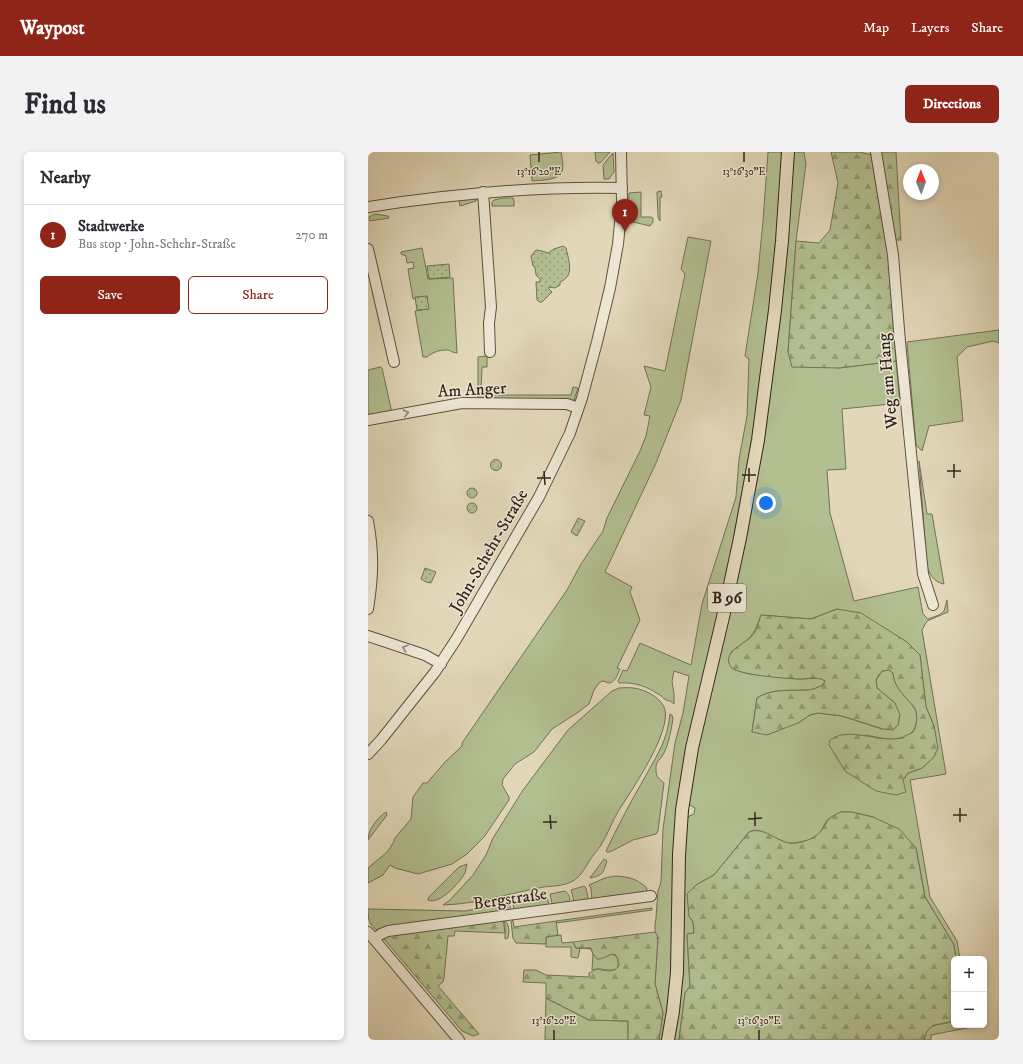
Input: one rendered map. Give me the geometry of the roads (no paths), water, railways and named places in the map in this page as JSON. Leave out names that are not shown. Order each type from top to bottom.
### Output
[{"type":"main road","name":"B 96","points":[[668,1040],[677,972],[679,855],[684,796],[692,748],[740,538],[758,440],[777,294],[788,153]]},
{"type":"street","name":"John-Schehr-Straße","points":[[368,754],[381,740],[441,664],[500,567],[541,493],[562,450],[578,408],[597,342],[610,288],[619,238],[622,188],[621,152]]},
{"type":"street","name":"Weg am Hang","points":[[876,152],[893,255],[900,347],[923,574],[933,605]]},
{"type":"street","points":[[368,207],[484,192],[534,188],[622,188]]},
{"type":"street","points":[[484,192],[491,307],[489,323],[490,352]]},
{"type":"street","points":[[368,249],[394,362]]},
{"type":"street","name":"Am Anger","points":[[368,420],[462,403],[567,404],[578,408]]},
{"type":"street","points":[[368,521],[373,562],[368,606]]},
{"type":"street","points":[[368,636],[426,655],[441,664]]},
{"type":"street","name":"Bergstraße","points":[[371,935],[381,934],[388,931],[651,896]]},
{"type":"street","name":"Bergstraße","points":[[371,935],[459,1040]]},
{"type":"place","name":"Stadtwerke","points":[[625,232]]}]
